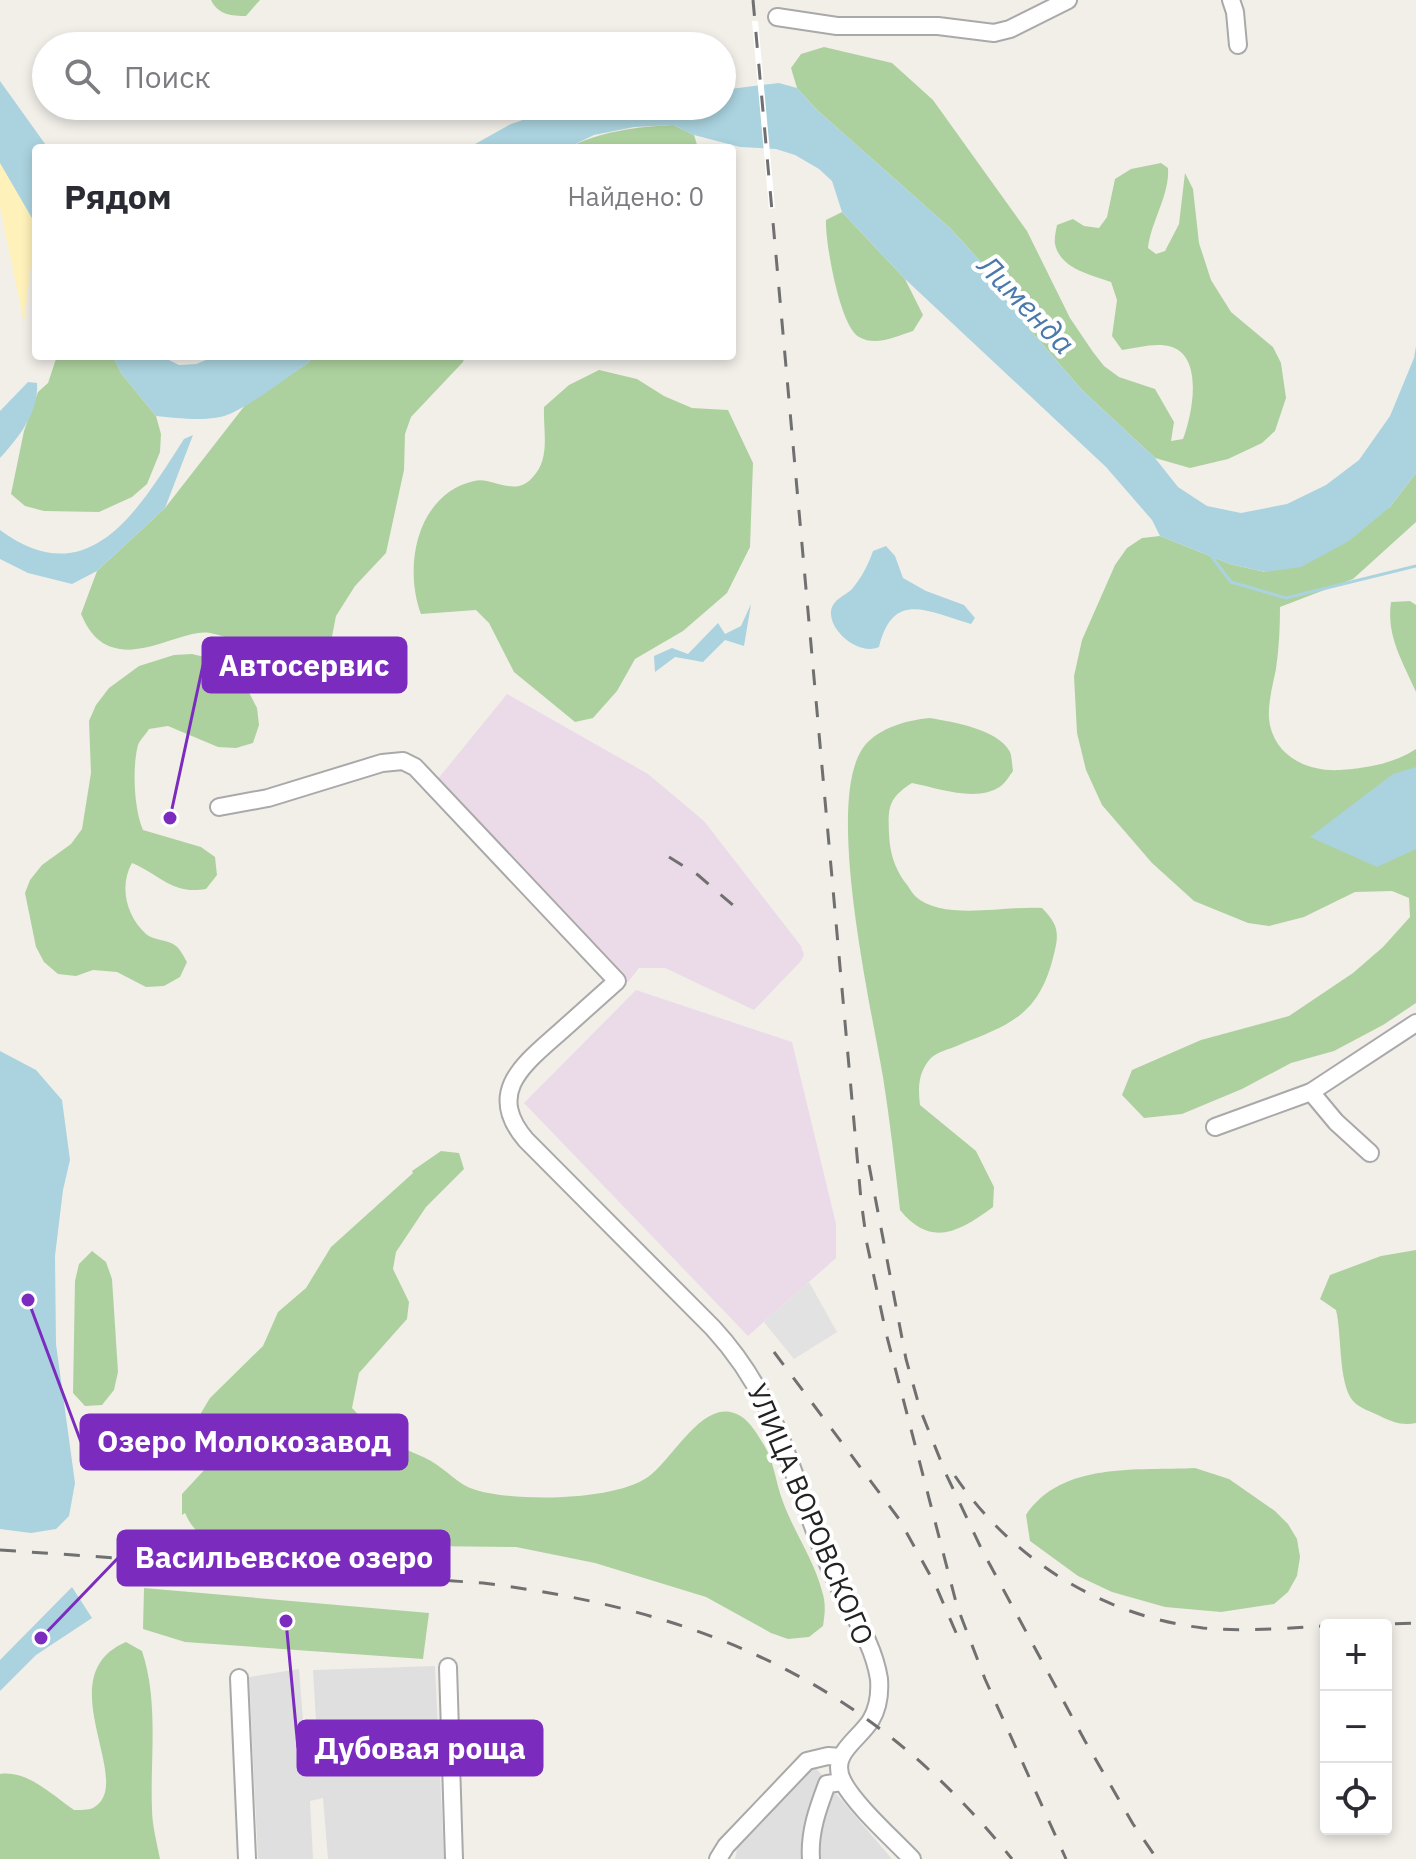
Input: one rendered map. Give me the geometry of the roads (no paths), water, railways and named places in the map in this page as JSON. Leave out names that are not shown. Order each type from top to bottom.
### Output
[{"type":"street","points":[[777,17],[837,26],[926,26],[994,33],[1010,29],[1068,0]]},
{"type":"street","points":[[1231,0],[1238,45]]},
{"type":"street","name":"УЛИЦА ВОРОВСКОГО","points":[[219,807],[268,798],[382,763],[403,761],[415,767],[617,981],[520,1070],[509,1092],[509,1114],[526,1140],[737,1354],[778,1426],[826,1559],[865,1636],[878,1678],[880,1696],[871,1720],[846,1747],[841,1757]]},
{"type":"street","points":[[1215,1127],[1311,1092],[1416,1023]]},
{"type":"street","points":[[1311,1092],[1336,1122],[1370,1153]]},
{"type":"street","points":[[448,1667],[454,1859]]},
{"type":"street","points":[[239,1678],[247,1859]]},
{"type":"street","points":[[718,1859],[726,1846],[807,1761],[828,1756],[841,1757],[839,1773],[843,1782],[912,1859]]},
{"type":"street","points":[[811,1859],[810,1844],[816,1813],[827,1784],[843,1782]]},
{"type":"water","points":[[0,81],[45,144],[32,144],[32,218],[0,163]]},
{"type":"water","points":[[779,83],[797,88],[817,110],[950,228],[991,273],[1030,330],[1082,390],[1155,458],[1178,487],[1207,506],[1241,513],[1287,504],[1326,485],[1359,460],[1390,416],[1416,346],[1416,473],[1390,507],[1349,541],[1301,567],[1265,572],[1230,564],[1160,536],[1152,520],[1106,467],[905,279],[842,212],[832,181],[795,155],[776,149],[740,147],[694,135],[673,125],[634,127],[594,135],[575,144],[475,144],[523,120],[736,120],[736,88]]},
{"type":"water","points":[[115,360],[169,360],[179,365],[206,360],[311,360],[262,396],[232,413],[214,418],[156,416],[121,373]]},
{"type":"water","points":[[28,382],[37,383],[35,405],[20,433],[0,458],[0,411]]},
{"type":"water","points":[[193,435],[165,508],[97,571],[72,584],[28,573],[0,559],[0,530],[32,548],[61,554],[86,549],[109,535],[149,491],[184,439]]},
{"type":"water","points":[[886,546],[895,556],[903,578],[926,591],[964,605],[975,618],[971,624],[914,609],[903,611],[893,618],[885,629],[879,647],[863,648],[840,634],[832,619],[832,607],[856,584],[873,551]]},
{"type":"water","points":[[751,604],[744,646],[725,640],[703,662],[675,657],[655,672],[654,656],[672,648],[688,654],[718,623],[725,634],[741,626]]},
{"type":"water","points":[[1416,767],[1416,849],[1377,867],[1310,837],[1393,774]]},
{"type":"water","points":[[0,1051],[36,1070],[62,1100],[70,1160],[55,1256],[56,1344],[75,1483],[69,1516],[56,1529],[31,1533],[0,1529]]},
{"type":"water","points":[[72,1587],[92,1618],[36,1655],[0,1691],[0,1660]]},
{"type":"waterway","points":[[1211,556],[1231,582],[1286,598],[1416,566]]},
{"type":"railway","points":[[753,0],[867,1244],[886,1333],[957,1606],[985,1679],[1066,1859]]},
{"type":"railway","points":[[669,857],[698,875],[742,913]]},
{"type":"railway","points":[[869,1165],[906,1359],[920,1409],[946,1474],[982,1550],[1085,1741],[1157,1859]]},
{"type":"railway","points":[[774,1352],[899,1519],[935,1584],[957,1635]]},
{"type":"railway","points":[[955,1476],[1004,1534],[1032,1558],[1096,1597],[1130,1611],[1203,1628],[1249,1630],[1320,1626]]},
{"type":"railway","points":[[0,1550],[483,1583],[564,1596],[639,1613],[710,1636],[778,1665],[841,1701],[901,1745],[958,1797],[1012,1859]]},
{"type":"railway","points":[[1392,1624],[1416,1623]]},
{"type":"place","name":"Автосервис","points":[[170,818]]},
{"type":"place","name":"Озеро Молокозавод","points":[[28,1300]]},
{"type":"place","name":"Дубовая роща","points":[[286,1621]]},
{"type":"place","name":"Васильевское озеро","points":[[41,1638]]},
{"type":"water label","name":"Лименда","points":[[1027,304]]}]
